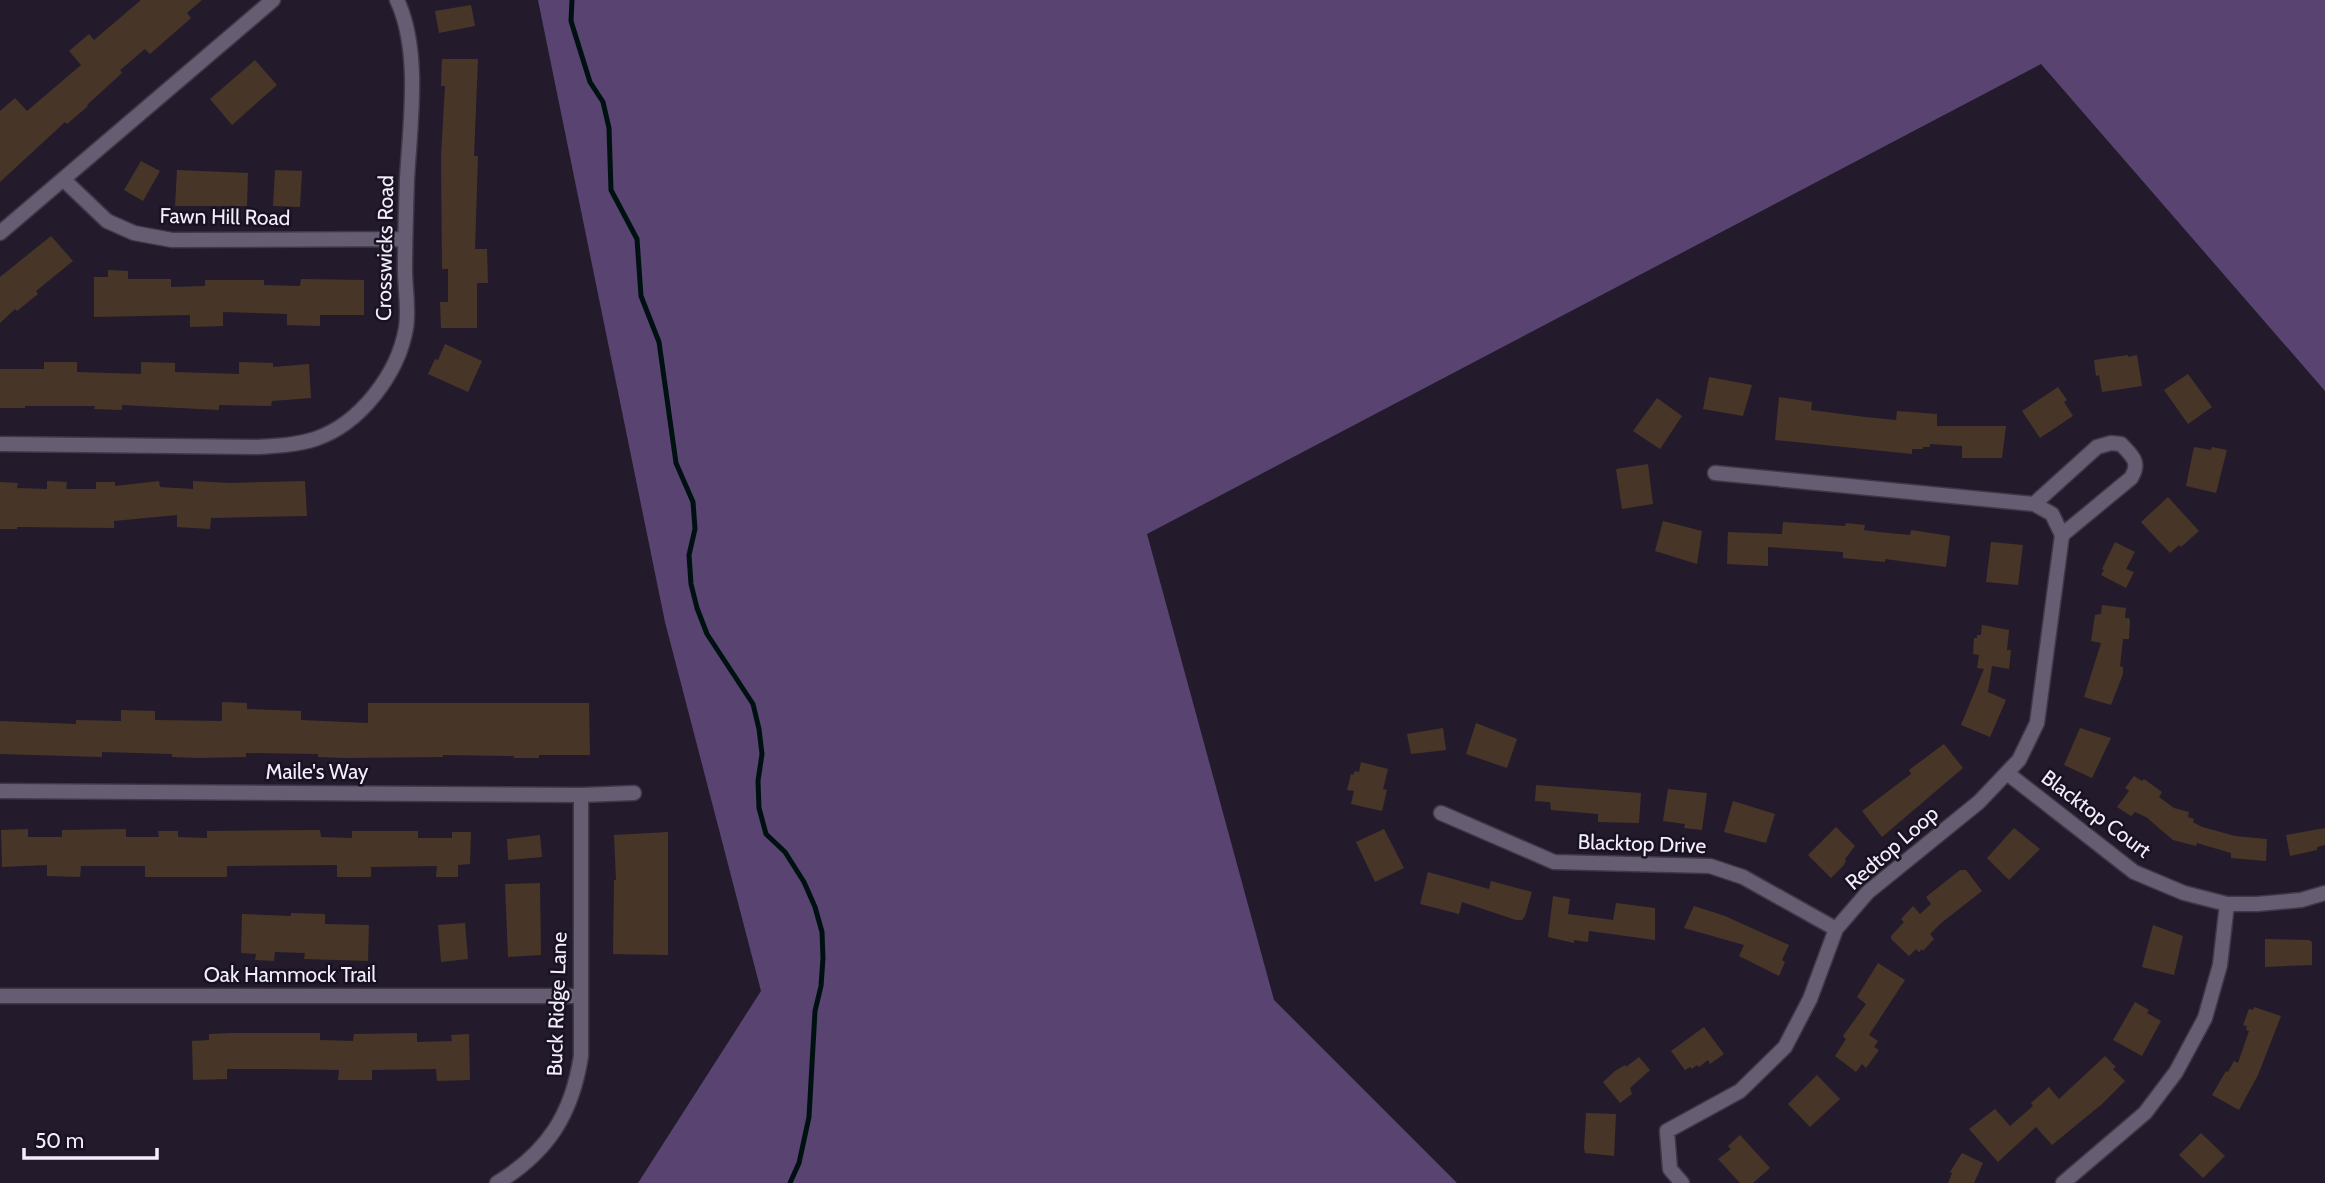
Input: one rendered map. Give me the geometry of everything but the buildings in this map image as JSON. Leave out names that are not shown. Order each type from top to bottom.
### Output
[{"type":"street","points":[[0,233],[273,0]]},
{"type":"street","name":"Crosswicks Road","points":[[0,444],[257,447],[290,444],[316,439],[359,411],[380,387],[397,359],[406,327],[405,239],[412,78],[407,31],[397,0]]},
{"type":"street","name":"Fawn Hill Road","points":[[64,180],[107,221],[134,233],[172,240],[405,239]]},
{"type":"street","points":[[1715,472],[2034,504],[2052,514],[2062,535],[2131,478],[2136,469],[2135,459],[2122,444],[2111,443],[2098,447],[2034,504]]},
{"type":"street","name":"Redtop Loop","points":[[1682,1183],[1670,1169],[1667,1131],[1740,1091],[1785,1047],[1810,999],[1836,929],[1868,892],[1979,802],[2019,760],[2037,723],[2062,535]]},
{"type":"street","name":"Blacktop Court","points":[[2007,773],[2134,872],[2183,892],[2227,904],[2301,900],[2325,893]]},
{"type":"street","name":"Maile's Way","points":[[0,791],[581,795],[634,793]]},
{"type":"street","name":"Buck Ridge Lane","points":[[497,1183],[538,1151],[559,1126],[576,1085],[581,1056],[581,795]]},
{"type":"street","name":"Blacktop Drive","points":[[1441,813],[1554,862],[1710,866],[1743,877],[1836,929]]},
{"type":"street","points":[[2063,1183],[2145,1113],[2176,1072],[2205,1018],[2220,965],[2227,904]]},
{"type":"street","name":"Oak Hammock Trail","points":[[0,996],[579,996]]},
{"type":"shaded area","points":[[538,0],[2325,0],[2325,391],[2041,64],[1147,534],[1274,1000],[1457,1183],[638,1183],[761,991],[665,622]]},
{"type":"waterway","points":[[572,0],[571,21],[590,82],[603,102],[609,128],[611,190],[637,239],[641,296],[659,342],[676,463],[693,502],[695,529],[689,555],[691,584],[697,608],[707,634],[753,704],[762,754],[758,781],[759,808],[766,834],[785,852],[804,882],[822,932],[823,958],[821,986],[815,1011],[809,1117],[799,1163],[790,1183]]}]
